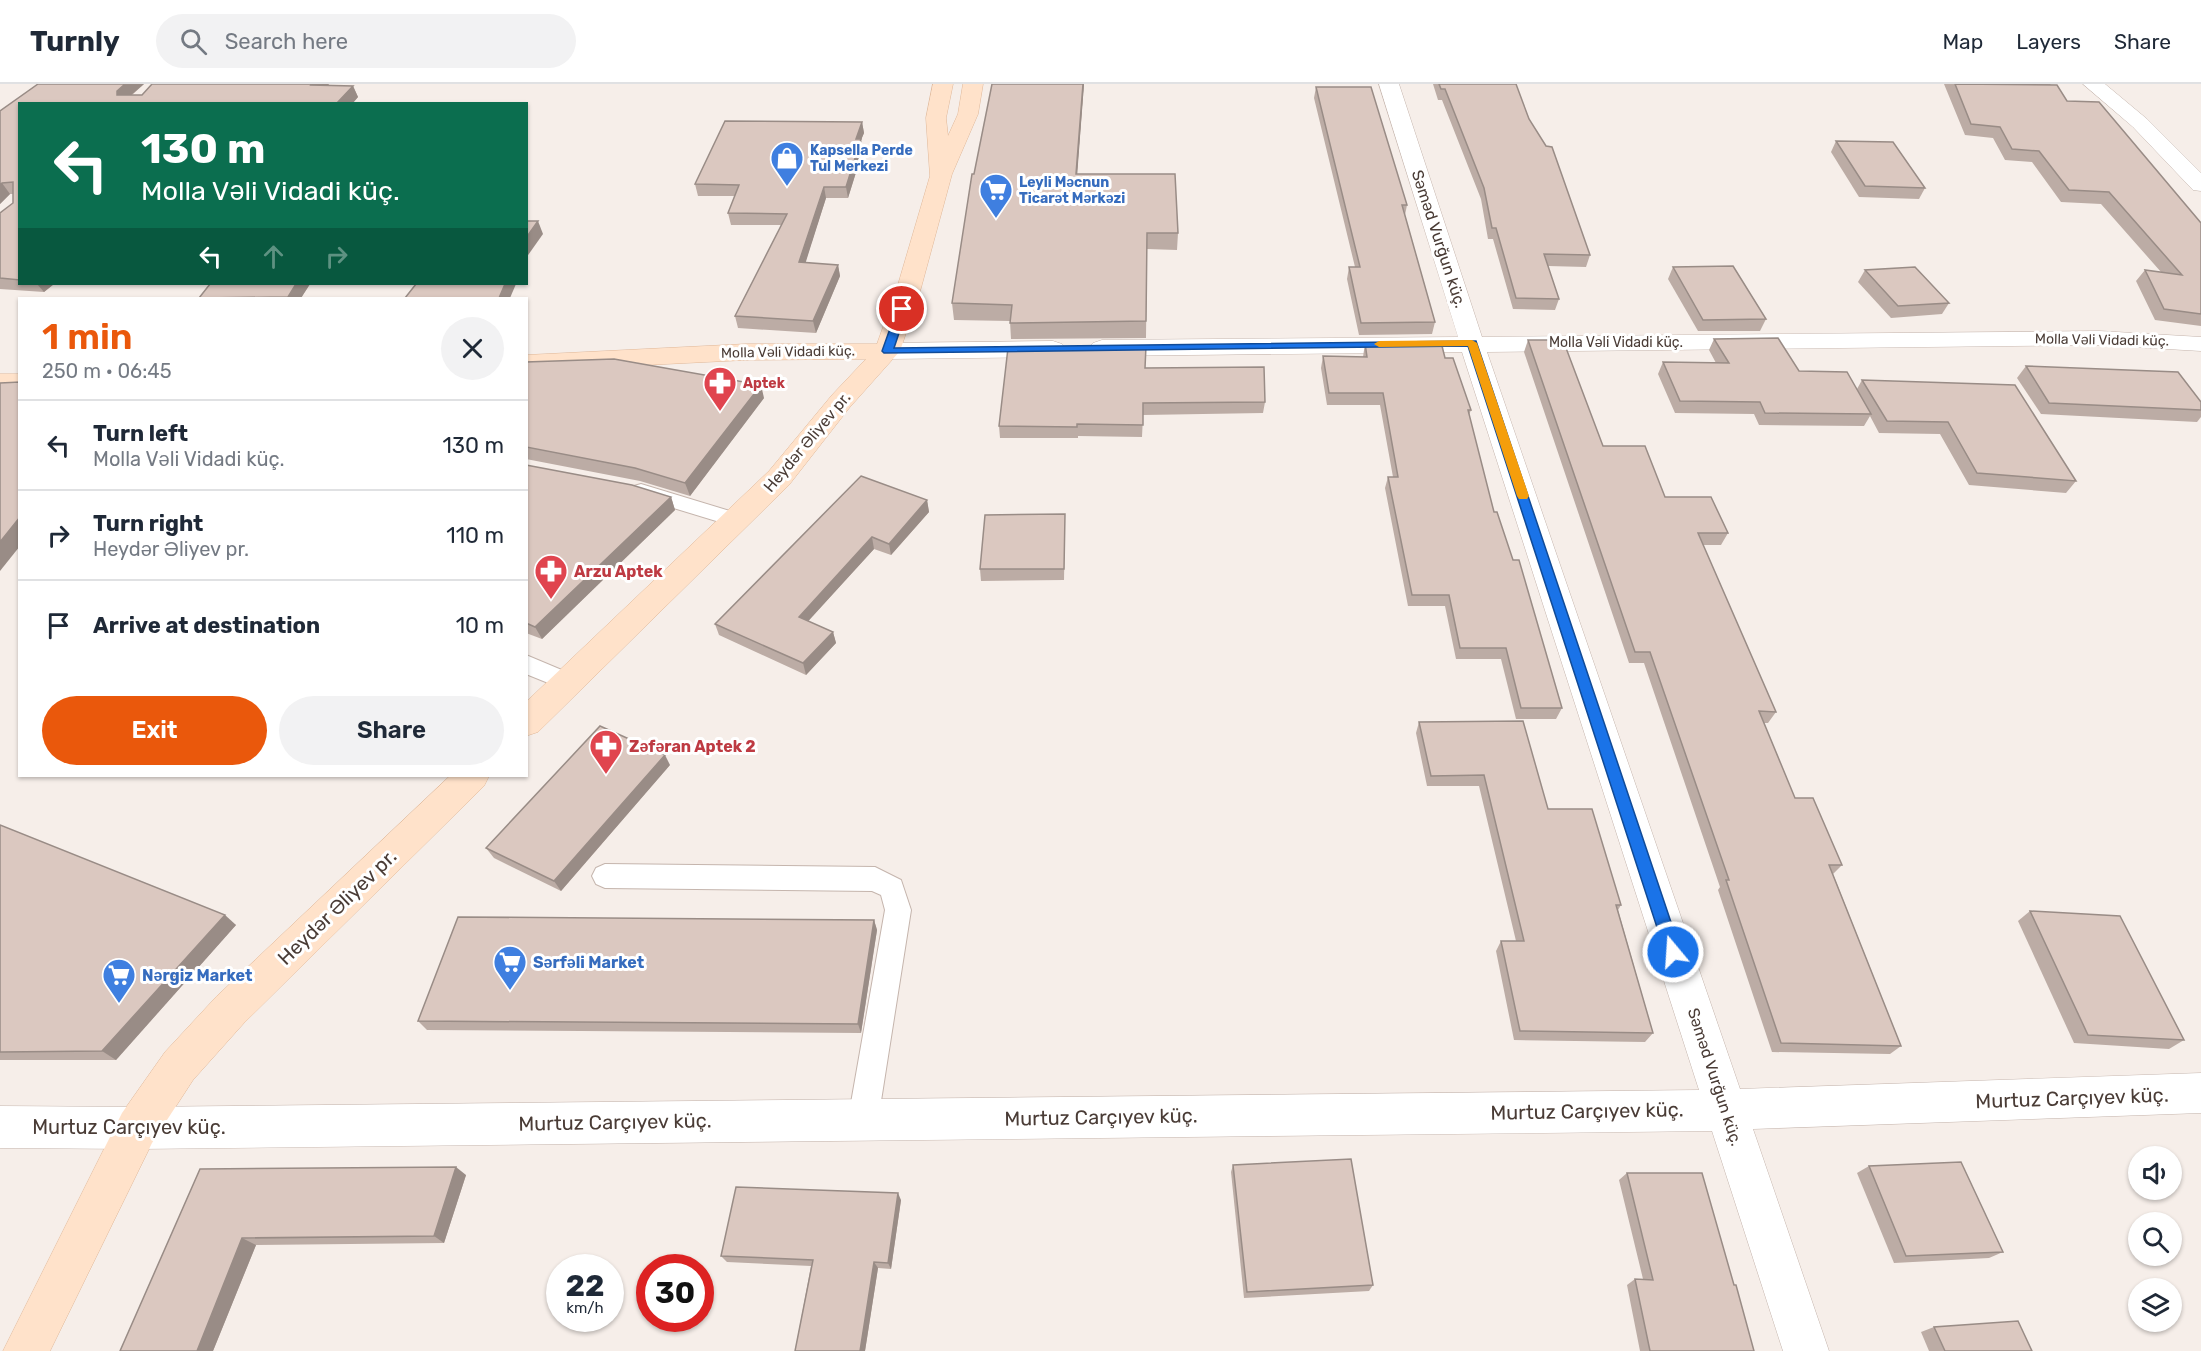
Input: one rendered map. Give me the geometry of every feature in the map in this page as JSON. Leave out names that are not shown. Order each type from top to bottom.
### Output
[{"type":"main road","name":"Heydər Əliyev pr.","points":[[528,721],[779,478],[841,401],[888,351],[909,288],[941,176],[936,118],[943,84]]},
{"type":"main road","points":[[941,176],[968,114],[973,84]]},
{"type":"main road","name":"Molla Vəli Vidadi küç.","points":[[528,363],[722,353],[888,351]]},
{"type":"main road","points":[[0,382],[18,381]]},
{"type":"main road","name":"Heydər Əliyev pr.","points":[[26,1351],[137,1128],[179,1066],[230,1010],[471,777]]},
{"type":"street","name":"Səməd Vurğun küç.","points":[[1389,84],[1472,343],[1806,1351]]},
{"type":"street","points":[[2093,84],[2140,123],[2201,185]]},
{"type":"street","name":"Molla Vəli Vidadi küç.","points":[[888,351],[2098,338],[2201,344]]},
{"type":"street","name":"Murtuz Carçıyev küç.","points":[[0,1127],[137,1128],[1725,1110],[2201,1093]]},
{"type":"lane","points":[[619,486],[736,520]]},
{"type":"lane","points":[[528,665],[568,682]]},
{"type":"lane","points":[[605,876],[874,879],[892,888],[898,910],[864,1120]]},
{"type":"building","points":[[38,84],[125,84],[117,91],[117,95],[142,95],[152,84],[353,86],[338,102],[18,102],[18,280],[0,278],[0,213],[13,203],[13,182],[0,185],[0,111]]},
{"type":"building","points":[[992,84],[1083,84],[1076,174],[1175,174],[1178,233],[1147,233],[1146,321],[1010,323],[1012,305],[952,303],[972,174],[974,174]]},
{"type":"building","points":[[1439,84],[1516,84],[1529,119],[1546,146],[1552,147],[1590,255],[1544,254],[1559,299],[1516,298],[1496,228],[1492,228],[1484,188],[1445,89],[1441,89]]},
{"type":"building","points":[[1955,84],[2057,85],[2067,101],[2099,102],[2201,223],[2201,314],[2164,309],[2145,270],[2182,275],[2109,192],[2069,190],[2039,151],[2012,149],[2000,127],[1971,124]]},
{"type":"building","points":[[1316,87],[1371,87],[1407,205],[1402,205],[1435,322],[1361,323],[1349,267],[1360,267]]},
{"type":"building","points":[[725,121],[862,122],[856,139],[861,139],[846,187],[824,187],[799,262],[838,265],[813,321],[735,316],[787,214],[728,213],[739,185],[695,184]]},
{"type":"building","points":[[1836,141],[1893,142],[1925,188],[1865,186]]},
{"type":"building","points":[[528,221],[538,221],[528,235]]},
{"type":"building","points":[[1733,266],[1766,319],[1703,320],[1673,267]]},
{"type":"building","points":[[1915,267],[1949,303],[1898,306],[1865,270]]},
{"type":"building","points":[[209,285],[295,285],[288,297],[200,297]]},
{"type":"building","points":[[415,285],[505,285],[499,297],[406,297]]},
{"type":"building","points":[[1778,338],[1799,371],[1847,372],[1871,414],[1765,413],[1760,402],[1680,401],[1663,362],[1729,363],[1714,339]]},
{"type":"building","points":[[1528,340],[1563,340],[1603,446],[1645,446],[1665,497],[1711,497],[1728,533],[1698,533],[1776,712],[1759,711],[1795,798],[1813,798],[1842,865],[1829,865],[1901,1046],[1781,1043],[1726,880],[1729,880],[1650,652],[1635,652]]},
{"type":"building","points":[[1441,342],[1445,358],[1453,358],[1471,410],[1468,410],[1494,512],[1497,512],[1513,560],[1519,560],[1562,708],[1521,708],[1506,648],[1460,648],[1449,595],[1412,595],[1388,477],[1398,477],[1383,393],[1329,393],[1323,356],[1367,357],[1365,343]]},
{"type":"building","points":[[1146,346],[1145,368],[1264,367],[1265,402],[1143,403],[1143,425],[999,426],[1008,348]]},
{"type":"building","points":[[614,359],[761,385],[685,483],[635,468],[528,447],[528,362]]},
{"type":"building","points":[[2026,366],[2178,372],[2201,402],[2201,410],[2049,403]]},
{"type":"building","points":[[1862,380],[2015,385],[2076,481],[1977,473],[1948,422],[1887,421]]},
{"type":"building","points":[[18,382],[18,520],[0,542],[0,383]]},
{"type":"building","points":[[528,465],[632,485],[671,497],[535,627],[528,624]]},
{"type":"building","points":[[861,476],[927,500],[889,544],[872,537],[799,617],[833,632],[803,663],[715,624]]},
{"type":"building","points":[[1065,514],[1064,569],[980,569],[985,515]]},
{"type":"building","points":[[1523,721],[1548,809],[1592,809],[1621,905],[1616,905],[1653,1033],[1520,1031],[1501,941],[1524,941],[1484,775],[1431,776],[1419,722]]},
{"type":"building","points":[[600,726],[665,755],[554,881],[486,848]]},
{"type":"building","points":[[0,825],[225,915],[102,1051],[0,1052]]},
{"type":"building","points":[[2030,911],[2120,916],[2184,1040],[2088,1035]]},
{"type":"building","points":[[458,917],[874,920],[858,1024],[418,1021]]},
{"type":"building","points":[[1351,1159],[1373,1285],[1247,1292],[1233,1165]]},
{"type":"building","points":[[1961,1162],[2003,1252],[1906,1256],[1869,1166]]},
{"type":"building","points":[[456,1167],[434,1236],[242,1238],[197,1351],[120,1351],[200,1169]]},
{"type":"building","points":[[1627,1173],[1702,1173],[1754,1351],[1650,1351],[1635,1279],[1653,1280]]},
{"type":"building","points":[[736,1187],[898,1193],[888,1263],[874,1262],[860,1351],[795,1351],[813,1260],[721,1256]]},
{"type":"building","points":[[2018,1321],[2032,1351],[1945,1351],[1934,1327]]},
{"type":"slow traffic","points":[[1379,344],[1472,343],[1523,496]]},
{"type":"place","name":"Kapsella Perde Tul Merkezi","points":[[787,187]]},
{"type":"place","name":"Leyli Məcnun Ticarət Mərkəzi","points":[[996,219]]},
{"type":"place","name":"Aptek","points":[[720,412]]},
{"type":"place","name":"Arzu Aptek","points":[[551,600]]},
{"type":"place","name":"Zəfəran Aptek 2","points":[[606,775]]},
{"type":"place","name":"Sərfəli Market","points":[[510,991]]},
{"type":"place","name":"Nərgiz Market","points":[[119,1004]]},
{"type":"route","points":[[902,309],[888,351],[1472,343],[1673,952]]}]
